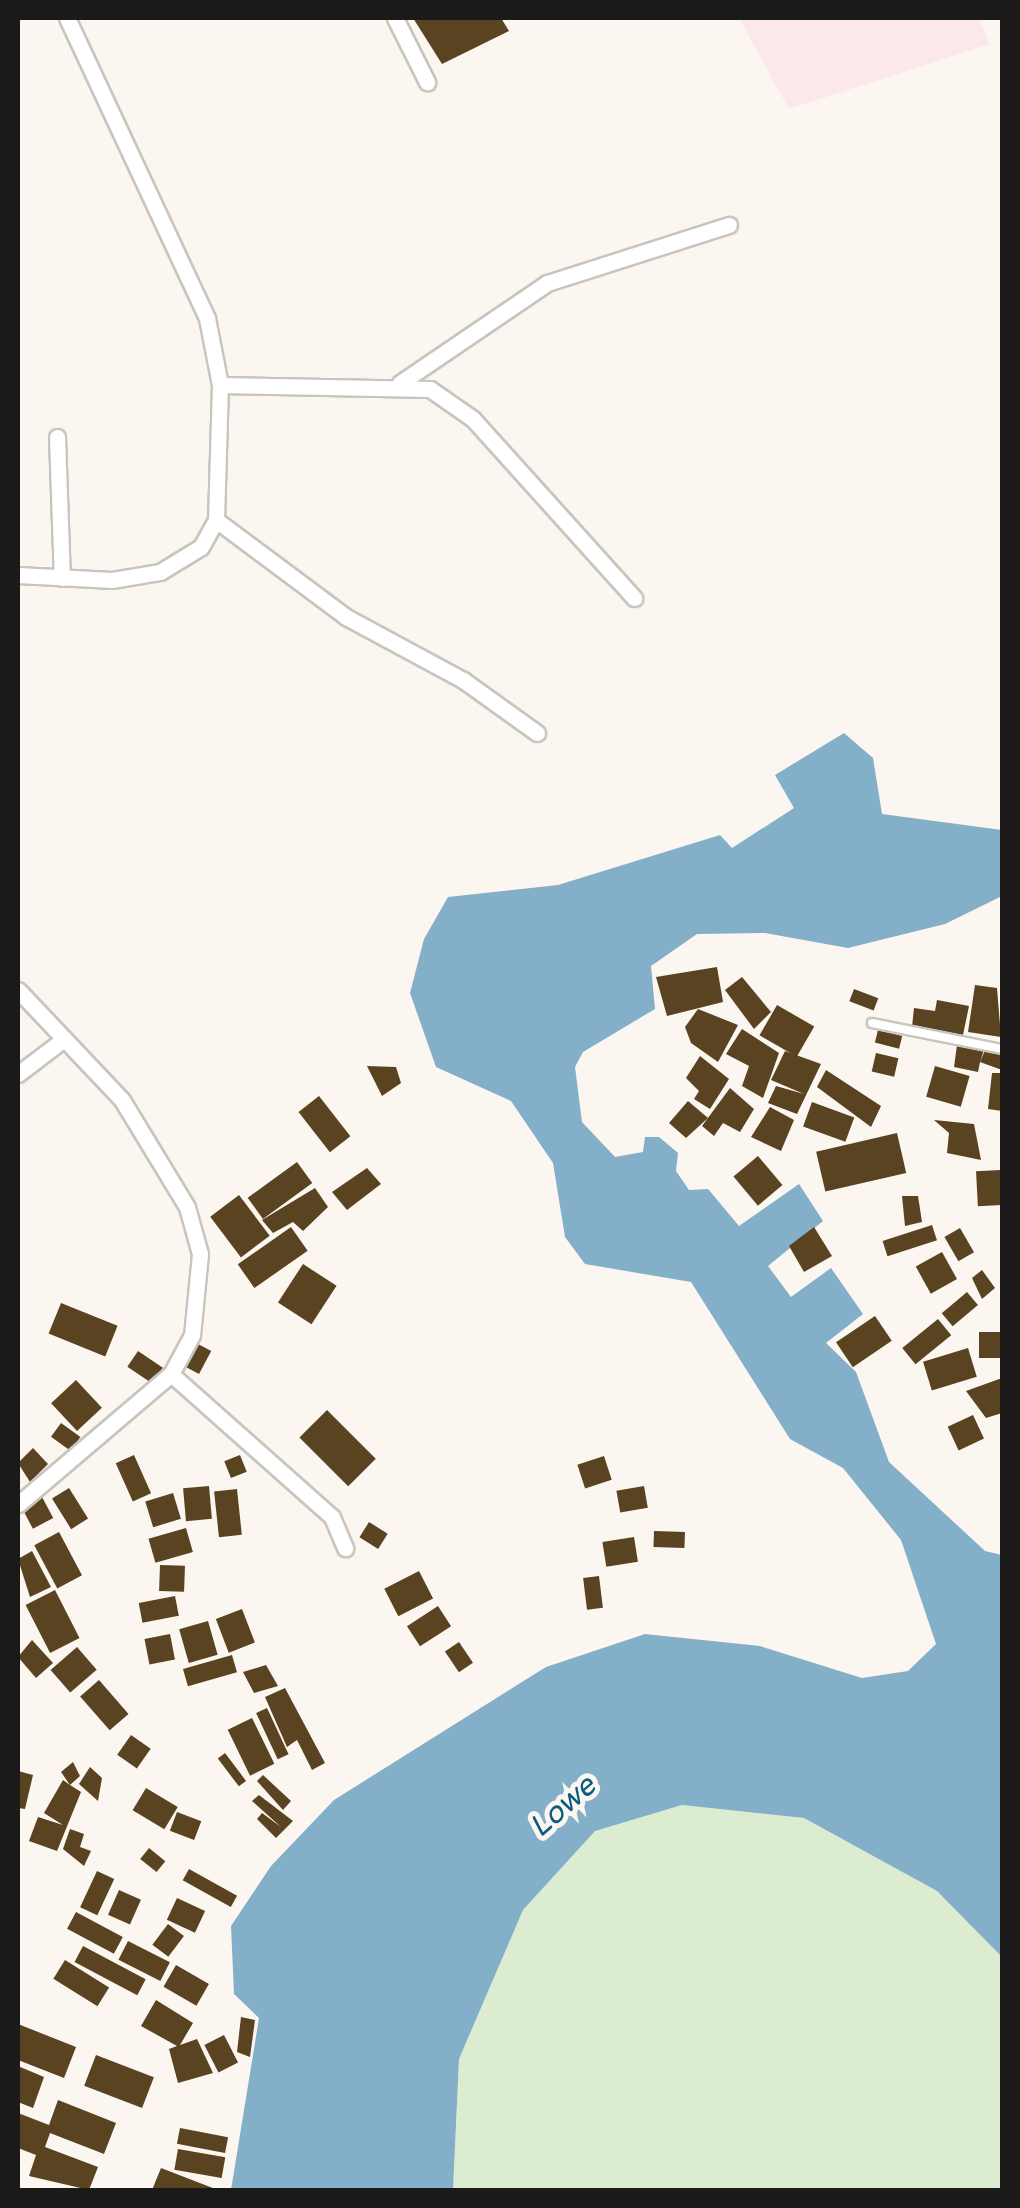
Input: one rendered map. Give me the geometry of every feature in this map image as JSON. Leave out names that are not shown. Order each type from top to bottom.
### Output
[{"type":"street","points":[[18,575],[112,580],[170,568],[201,547],[216,520],[220,385],[190,273],[67,18]]},
{"type":"street","points":[[395,18],[427,82]]},
{"type":"street","points":[[400,383],[547,283],[729,225]]},
{"type":"street","points":[[220,385],[400,383],[430,389],[473,418],[634,598]]},
{"type":"street","points":[[57,436],[62,578]]},
{"type":"street","points":[[216,520],[346,617],[463,680],[536,733]]},
{"type":"street","points":[[18,990],[122,1100],[187,1207],[200,1254],[199,1296],[192,1334],[171,1374],[18,1504]]},
{"type":"street","points":[[18,1074],[64,1039]]},
{"type":"street","points":[[171,1374],[332,1517],[345,1548]]},
{"type":"lane","points":[[872,1023],[1002,1049]]},
{"type":"shaded area","points":[[739,18],[979,18],[990,44],[789,109]]},
{"type":"green space","points":[[682,1805],[804,1818],[937,1891],[1002,1957],[1002,2190],[453,2190],[459,2059],[523,1910],[594,1831]]},
{"type":"water","name":"Lowe","points":[[844,733],[873,758],[882,814],[1002,830],[1002,896],[945,924],[848,948],[765,933],[697,934],[651,966],[655,1009],[583,1052],[575,1067],[582,1122],[615,1157],[643,1152],[645,1137],[659,1137],[678,1153],[676,1171],[689,1190],[708,1189],[739,1226],[799,1184],[823,1221],[768,1266],[791,1297],[831,1268],[863,1314],[826,1343],[856,1372],[889,1462],[985,1551],[1002,1555],[1002,1957],[937,1891],[804,1818],[682,1805],[595,1831],[523,1910],[459,2059],[453,2190],[231,2190],[259,2018],[234,1994],[231,1926],[271,1866],[334,1800],[546,1667],[645,1634],[760,1646],[862,1678],[908,1671],[936,1644],[901,1540],[843,1468],[790,1439],[691,1282],[585,1264],[565,1237],[553,1163],[511,1101],[436,1067],[410,993],[424,939],[448,897],[558,885],[720,835],[732,848],[794,808],[775,775]]},
{"type":"building","points":[[413,18],[501,18],[509,31],[442,64]]},
{"type":"building","points":[[717,967],[723,1002],[667,1016],[656,977]]},
{"type":"building","points":[[742,977],[771,1012],[754,1029],[725,990]]},
{"type":"building","points":[[975,985],[997,988],[1001,1037],[968,1032]]},
{"type":"building","points":[[854,989],[878,998],[874,1010],[849,1001]]},
{"type":"building","points":[[937,1000],[969,1006],[963,1035],[912,1027],[914,1008],[935,1011]]},
{"type":"building","points":[[777,1005],[814,1026],[797,1057],[760,1035]]},
{"type":"building","points":[[698,1009],[738,1025],[718,1062],[691,1043],[685,1027]]},
{"type":"building","points":[[742,1029],[779,1053],[763,1098],[742,1086],[749,1066],[726,1054]]},
{"type":"building","points":[[878,1030],[902,1036],[899,1049],[875,1043]]},
{"type":"building","points":[[957,1045],[984,1050],[978,1072],[954,1067]]},
{"type":"building","points":[[986,1048],[1002,1051],[1002,1070],[980,1062]]},
{"type":"building","points":[[785,1051],[821,1064],[797,1114],[768,1103],[776,1086],[804,1094],[771,1080]]},
{"type":"building","points":[[876,1053],[898,1058],[894,1077],[872,1072]]},
{"type":"building","points":[[700,1056],[729,1079],[710,1109],[694,1099],[699,1091],[686,1078]]},
{"type":"building","points":[[367,1066],[396,1067],[401,1083],[382,1096]]},
{"type":"building","points":[[935,1066],[970,1076],[961,1107],[926,1097]]},
{"type":"building","points":[[826,1070],[881,1106],[871,1127],[817,1087]]},
{"type":"building","points":[[992,1073],[1002,1073],[1002,1111],[988,1109]]},
{"type":"building","points":[[730,1088],[754,1109],[740,1132],[723,1123],[714,1136],[702,1126]]},
{"type":"building","points":[[319,1096],[350,1136],[330,1152],[299,1112]]},
{"type":"building","points":[[688,1101],[708,1118],[686,1138],[669,1123]]},
{"type":"building","points":[[812,1102],[854,1117],[845,1142],[803,1126]]},
{"type":"building","points":[[770,1107],[794,1120],[781,1151],[751,1137]]},
{"type":"building","points":[[934,1120],[974,1124],[981,1160],[947,1153],[949,1133]]},
{"type":"building","points":[[897,1133],[906,1173],[825,1192],[816,1152]]},
{"type":"building","points":[[758,1156],[782,1185],[758,1206],[733,1177]]},
{"type":"building","points":[[297,1162],[312,1183],[263,1219],[248,1198]]},
{"type":"building","points":[[367,1168],[381,1184],[347,1210],[332,1192]]},
{"type":"building","points":[[1000,1170],[1002,1205],[978,1206],[976,1171]]},
{"type":"building","points":[[315,1188],[328,1207],[303,1231],[293,1222],[273,1233],[262,1220]]},
{"type":"building","points":[[239,1195],[270,1236],[241,1257],[210,1217]]},
{"type":"building","points":[[902,1196],[918,1196],[922,1222],[905,1226]]},
{"type":"building","points":[[932,1225],[937,1240],[887,1256],[883,1241]]},
{"type":"building","points":[[291,1227],[308,1251],[254,1288],[238,1264]]},
{"type":"building","points":[[814,1227],[832,1256],[804,1272],[789,1246]]},
{"type":"building","points":[[960,1228],[974,1252],[958,1261],[944,1237]]},
{"type":"building","points":[[942,1252],[957,1279],[931,1294],[916,1267]]},
{"type":"building","points":[[303,1264],[337,1286],[311,1324],[278,1303]]},
{"type":"building","points":[[982,1270],[995,1288],[982,1299],[972,1278]]},
{"type":"building","points":[[967,1292],[978,1305],[953,1326],[942,1313]]},
{"type":"building","points":[[61,1303],[118,1326],[105,1356],[49,1334]]},
{"type":"building","points":[[875,1316],[892,1341],[853,1367],[836,1342]]},
{"type":"building","points":[[938,1319],[951,1335],[915,1364],[902,1348]]},
{"type":"building","points":[[979,1332],[1002,1332],[1002,1358],[979,1358]]},
{"type":"building","points":[[198,1344],[211,1351],[199,1374],[186,1367]]},
{"type":"building","points":[[968,1348],[977,1377],[932,1390],[923,1362]]},
{"type":"building","points":[[138,1351],[163,1368],[152,1384],[127,1367]]},
{"type":"building","points":[[1002,1378],[1002,1413],[986,1418],[966,1391]]},
{"type":"building","points":[[76,1380],[102,1408],[77,1431],[51,1403]]},
{"type":"building","points":[[327,1410],[376,1459],[348,1486],[299,1438]]},
{"type":"building","points":[[973,1415],[984,1439],[959,1450],[948,1427]]},
{"type":"building","points":[[61,1423],[80,1437],[70,1451],[51,1437]]},
{"type":"building","points":[[33,1448],[48,1464],[30,1482],[18,1463]]},
{"type":"building","points":[[134,1455],[151,1493],[133,1502],[116,1463]]},
{"type":"building","points":[[240,1455],[247,1472],[231,1478],[224,1461]]},
{"type":"building","points":[[604,1456],[612,1480],[585,1488],[577,1465]]},
{"type":"building","points":[[209,1486],[212,1519],[186,1521],[183,1488]]},
{"type":"building","points":[[644,1486],[648,1508],[620,1513],[616,1491]]},
{"type":"building","points":[[69,1488],[88,1519],[71,1529],[52,1499]]},
{"type":"building","points":[[237,1489],[242,1535],[219,1537],[214,1491]]},
{"type":"building","points":[[173,1493],[181,1519],[153,1527],[145,1501]]},
{"type":"building","points":[[41,1495],[53,1518],[33,1529],[21,1506]]},
{"type":"building","points":[[369,1522],[388,1534],[378,1549],[359,1537]]},
{"type":"building","points":[[186,1528],[193,1552],[155,1563],[149,1539]]},
{"type":"building","points":[[654,1531],[685,1532],[684,1548],[653,1547]]},
{"type":"building","points":[[59,1532],[82,1575],[57,1588],[34,1545]]},
{"type":"building","points":[[634,1537],[638,1562],[606,1567],[602,1542]]},
{"type":"building","points":[[32,1551],[51,1587],[30,1597],[18,1559]]},
{"type":"building","points":[[160,1565],[185,1566],[184,1592],[159,1591]]},
{"type":"building","points":[[419,1571],[433,1599],[398,1616],[384,1589]]},
{"type":"building","points":[[599,1576],[603,1608],[587,1610],[583,1578]]},
{"type":"building","points":[[55,1590],[80,1638],[50,1653],[26,1605]]},
{"type":"building","points":[[175,1596],[179,1616],[142,1623],[139,1603]]},
{"type":"building","points":[[438,1606],[451,1626],[420,1646],[407,1626]]},
{"type":"building","points":[[242,1609],[255,1643],[229,1653],[216,1619]]},
{"type":"building","points":[[208,1621],[218,1655],[189,1663],[179,1629]]},
{"type":"building","points":[[170,1634],[175,1660],[149,1664],[144,1639]]},
{"type":"building","points":[[32,1640],[53,1663],[36,1678],[18,1657]]},
{"type":"building","points":[[459,1642],[473,1663],[459,1672],[445,1652]]},
{"type":"building","points":[[77,1647],[97,1670],[70,1693],[51,1670]]},
{"type":"building","points":[[232,1655],[237,1672],[188,1686],[183,1669]]},
{"type":"building","points":[[266,1665],[278,1686],[254,1693],[243,1672]]},
{"type":"building","points":[[99,1680],[129,1714],[110,1730],[80,1696]]},
{"type":"building","points":[[285,1688],[325,1763],[312,1770],[297,1740],[287,1747],[265,1697]]},
{"type":"building","points":[[267,1708],[289,1754],[278,1759],[256,1713]]},
{"type":"building","points":[[252,1718],[274,1764],[250,1776],[228,1730]]},
{"type":"building","points":[[131,1735],[151,1749],[137,1768],[117,1755]]},
{"type":"building","points":[[225,1753],[246,1781],[239,1786],[218,1758]]},
{"type":"building","points":[[73,1762],[80,1776],[70,1785],[61,1772]]},
{"type":"building","points":[[90,1767],[102,1778],[98,1801],[79,1784]]},
{"type":"building","points":[[18,1771],[33,1775],[25,1809],[18,1808]]},
{"type":"building","points":[[263,1775],[291,1801],[283,1810],[257,1781]]},
{"type":"building","points":[[63,1780],[81,1792],[57,1851],[29,1841],[38,1817],[63,1825],[44,1813]]},
{"type":"building","points":[[146,1788],[178,1807],[164,1829],[133,1810]]},
{"type":"building","points":[[259,1795],[293,1821],[276,1838],[257,1819],[262,1813],[281,1827],[252,1801]]},
{"type":"building","points":[[177,1812],[201,1821],[194,1840],[170,1831]]},
{"type":"building","points":[[70,1829],[84,1834],[80,1847],[91,1851],[84,1866],[63,1849]]},
{"type":"building","points":[[149,1848],[165,1861],[157,1872],[140,1859]]},
{"type":"building","points":[[189,1869],[237,1896],[231,1907],[183,1880]]},
{"type":"building","points":[[97,1871],[114,1879],[97,1915],[80,1907]]},
{"type":"building","points":[[119,1890],[141,1900],[130,1924],[108,1915]]},
{"type":"building","points":[[177,1898],[205,1911],[195,1933],[167,1920]]},
{"type":"building","points":[[76,1912],[123,1937],[114,1954],[67,1929]]},
{"type":"building","points":[[168,1924],[184,1936],[168,1957],[152,1945]]},
{"type":"building","points":[[128,1941],[170,1962],[160,1981],[118,1960]]},
{"type":"building","points":[[83,1946],[146,1979],[137,1995],[75,1962]]},
{"type":"building","points":[[65,1960],[109,1988],[97,2006],[53,1979]]},
{"type":"building","points":[[176,1965],[209,1984],[196,2006],[164,1987]]},
{"type":"building","points":[[156,2000],[193,2023],[180,2045],[197,2039],[213,2073],[178,2083],[169,2049],[177,2046],[141,2026]]},
{"type":"building","points":[[241,2017],[255,2020],[250,2057],[237,2052]]},
{"type":"building","points":[[18,2024],[76,2047],[64,2078],[18,2060]]},
{"type":"building","points":[[224,2035],[238,2063],[218,2073],[204,2045]]},
{"type":"building","points":[[96,2055],[154,2077],[142,2108],[84,2086]]},
{"type":"building","points":[[18,2066],[44,2077],[33,2108],[18,2102]]},
{"type":"building","points":[[58,2100],[116,2123],[104,2154],[50,2133],[45,2147],[98,2167],[89,2190],[29,2176],[36,2155],[18,2148],[18,2113],[49,2125]]},
{"type":"building","points":[[180,2128],[228,2137],[225,2153],[177,2144]]},
{"type":"building","points":[[178,2149],[225,2157],[222,2178],[174,2170]]},
{"type":"building","points":[[161,2168],[218,2190],[152,2190]]}]
